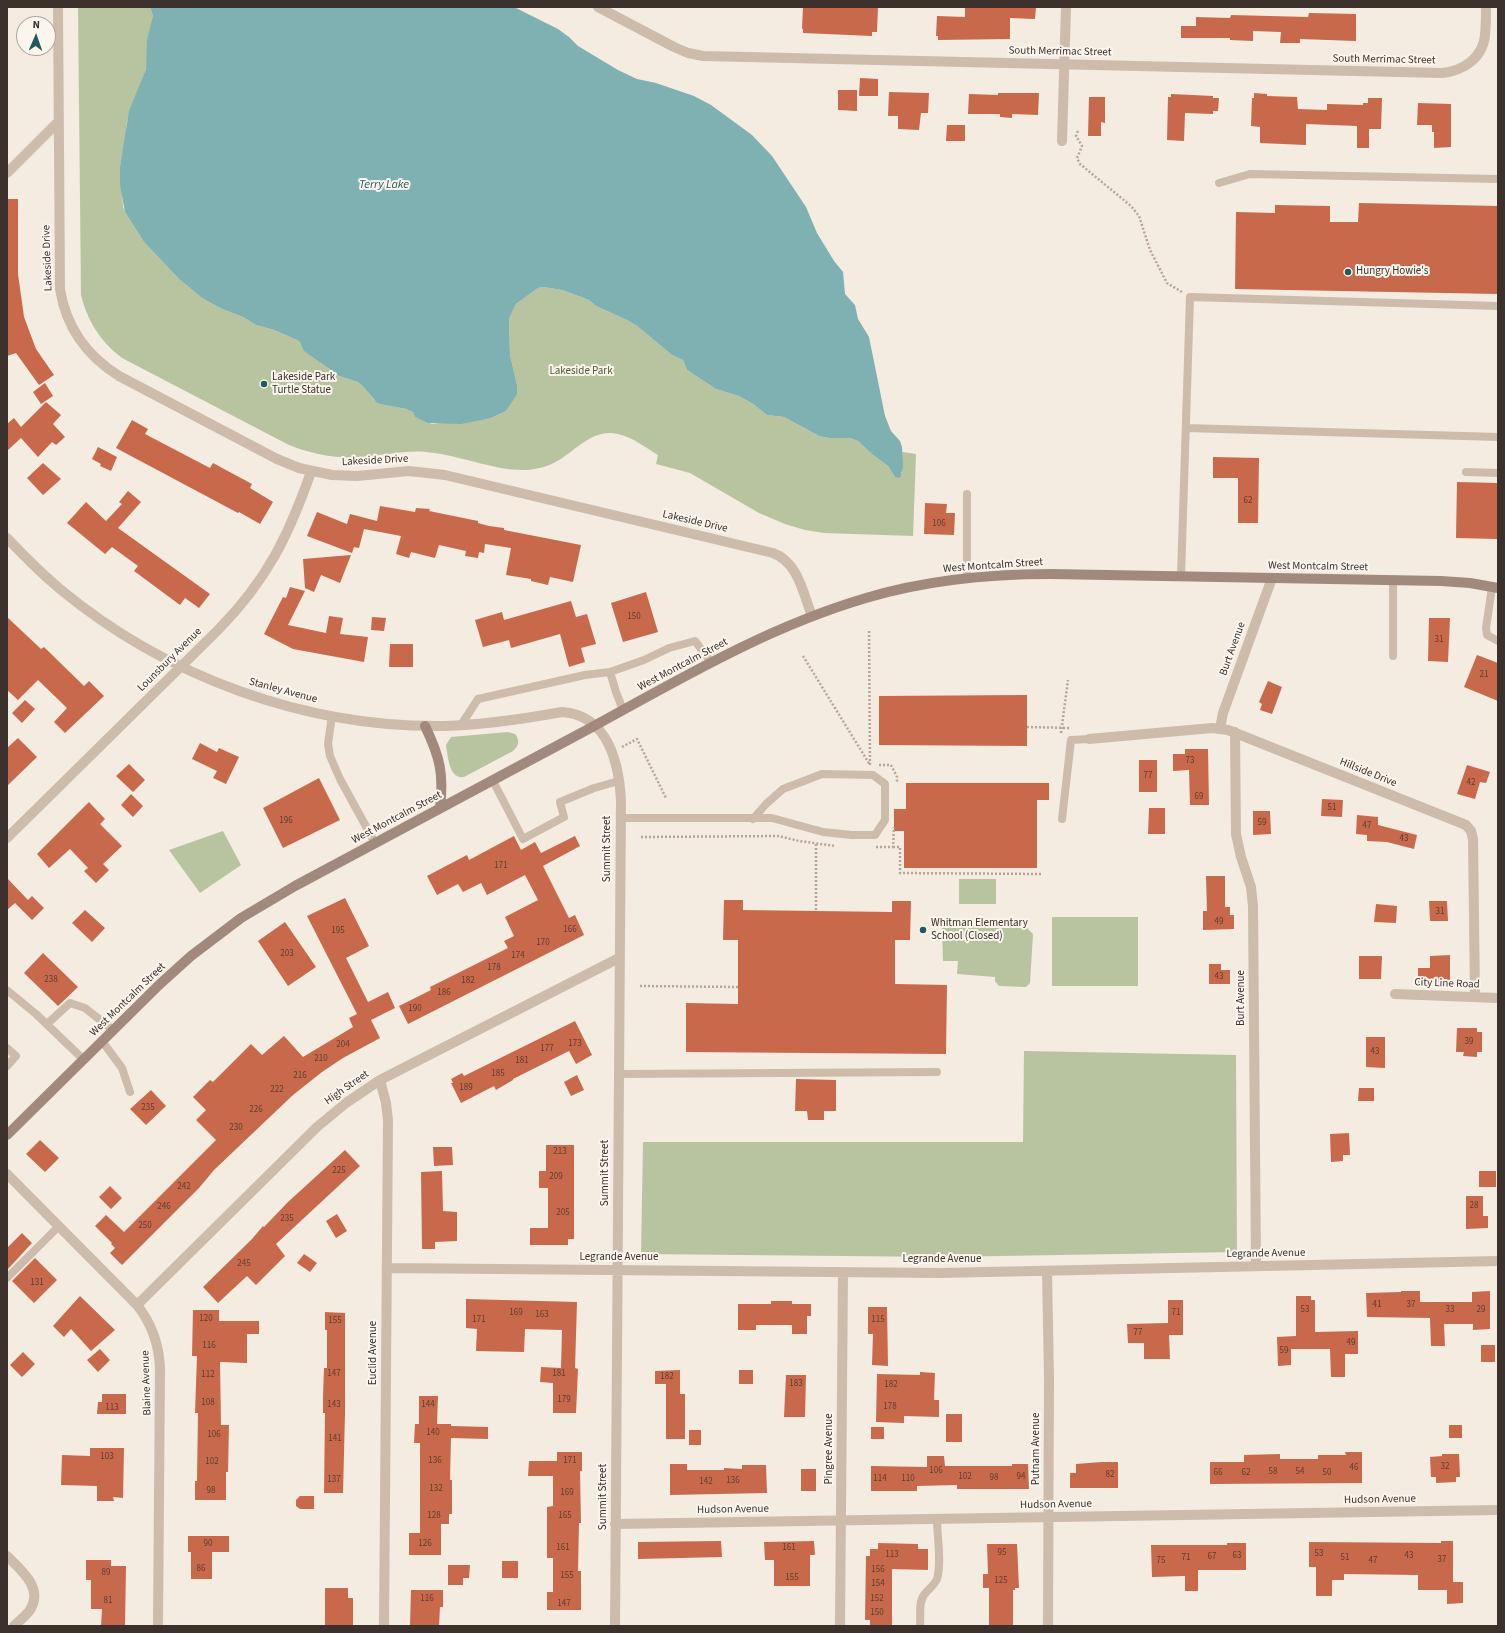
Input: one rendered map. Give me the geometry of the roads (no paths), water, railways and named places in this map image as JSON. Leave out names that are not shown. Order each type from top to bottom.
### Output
[{"type":"main road","name":"West Montcalm Street","points":[[7,1135],[113,1030],[191,956],[226,929],[283,893],[711,662],[783,628],[844,604],[929,583],[967,578],[1027,574],[1393,580],[1462,583],[1495,588]]},
{"type":"main road","points":[[426,726],[440,763],[442,789],[440,808]]},
{"type":"street","name":"Lakeside Drive","points":[[58,7],[60,289],[67,316],[81,342],[99,362],[119,376],[277,459],[311,472],[345,476],[398,471],[420,471],[445,475],[773,552],[784,558],[793,568],[812,616]]},
{"type":"street","name":"South Merrimac Street","points":[[598,7],[674,47],[696,55],[1064,65],[1449,73],[1465,66],[1479,52],[1486,35],[1486,7]]},
{"type":"street","points":[[1062,141],[1066,7]]},
{"type":"street","points":[[7,173],[58,122]]},
{"type":"street","name":"Lounsbury Avenue","points":[[7,838],[239,607],[263,576],[290,528],[311,472]]},
{"type":"street","name":"Stanley Avenue","points":[[7,538],[41,572],[80,605],[136,642],[206,678],[255,696],[300,709],[332,716],[426,726],[508,721],[562,712],[580,715],[595,725]]},
{"type":"street","name":"Burt Avenue","points":[[1220,728],[1223,713],[1272,578]]},
{"type":"street","name":"Summit Street","points":[[595,725],[612,752],[619,781],[621,818],[615,1626]]},
{"type":"street","name":"Hillside Drive","points":[[1089,739],[1220,728],[1236,732],[1466,825],[1469,828],[1473,839],[1475,997]]},
{"type":"street","name":"Burt Avenue","points":[[1236,732],[1236,834],[1241,857],[1251,887],[1253,906],[1256,1266]]},
{"type":"street","name":"High Street","points":[[137,1305],[331,1114],[362,1091],[380,1080],[619,958]]},
{"type":"street","name":"City Line Road","points":[[1395,994],[1498,998]]},
{"type":"street","name":"Euclid Avenue","points":[[380,1080],[386,1103],[388,1120],[384,1626]]},
{"type":"street","name":"Blaine Avenue","points":[[7,1174],[137,1305],[144,1314],[154,1335],[160,1362],[158,1626]]},
{"type":"street","name":"Legrande Avenue","points":[[387,1268],[940,1273],[1498,1261]]},
{"type":"street","name":"Putnam Avenue","points":[[1047,1271],[1049,1378],[1048,1626]]},
{"type":"street","name":"Pingree Avenue","points":[[840,1626],[843,1272]]},
{"type":"street","name":"Hudson Avenue","points":[[615,1524],[1498,1510]]},
{"type":"street","points":[[7,1556],[25,1574],[33,1587],[33,1602],[29,1611],[14,1626]]},
{"type":"lane","points":[[1219,184],[1250,174],[1498,179]]},
{"type":"lane","points":[[1181,576],[1190,297],[1498,306]]},
{"type":"lane","points":[[1186,428],[1498,437]]},
{"type":"lane","points":[[1466,472],[1498,473]]},
{"type":"lane","points":[[967,578],[968,494]]},
{"type":"lane","points":[[1393,580],[1393,656]]},
{"type":"lane","points":[[1495,588],[1486,628],[1487,635],[1498,641]]},
{"type":"lane","points":[[461,725],[478,699],[585,675],[610,672],[644,660],[669,648],[695,641],[711,662]]},
{"type":"lane","points":[[610,672],[616,692],[624,710]]},
{"type":"lane","points":[[332,716],[328,744],[330,756],[340,780],[375,843]]},
{"type":"lane","points":[[1062,819],[1071,740],[1089,739]]},
{"type":"lane","points":[[621,818],[753,819],[772,818],[823,832],[852,835],[875,835],[885,820],[885,784],[873,775],[822,774],[783,789],[766,804],[753,819]]},
{"type":"lane","points":[[492,780],[523,838],[564,817],[560,802],[594,788],[619,781]]},
{"type":"lane","points":[[8,991],[47,1024],[84,1060]]},
{"type":"lane","points":[[47,1024],[70,1003],[85,1008],[113,1030]]},
{"type":"lane","points":[[102,1041],[122,1068],[130,1092]]},
{"type":"lane","points":[[7,1048],[16,1056],[7,1066]]},
{"type":"lane","points":[[619,1074],[937,1072]]},
{"type":"lane","points":[[7,1278],[59,1226]]},
{"type":"lane","points":[[920,1626],[921,1601],[924,1595],[932,1588],[937,1578],[939,1561],[937,1519]]},
{"type":"water","name":"Terry Lake","points":[[150,7],[514,7],[558,29],[578,46],[618,70],[637,79],[656,83],[694,96],[711,105],[752,135],[772,156],[806,207],[817,233],[834,261],[843,272],[845,294],[855,305],[858,319],[869,337],[885,416],[891,431],[900,441],[902,447],[903,467],[900,478],[895,477],[888,466],[858,441],[850,438],[829,438],[819,436],[784,417],[767,415],[753,404],[739,396],[716,389],[687,370],[683,360],[672,355],[637,326],[596,306],[589,300],[562,290],[543,287],[538,288],[516,304],[509,319],[510,355],[517,385],[517,394],[506,411],[491,418],[461,424],[428,423],[415,417],[413,412],[406,409],[377,403],[358,382],[339,376],[304,351],[300,342],[297,340],[274,330],[256,325],[243,317],[222,309],[202,298],[179,279],[144,242],[125,212],[120,185],[120,167],[129,111],[146,69],[147,40],[153,16]]},
{"type":"place","name":"Hungry Howie's","points":[[1348,272]]},
{"type":"place","name":"Lakeside Park Turtle Statue","points":[[264,384]]},
{"type":"place","name":"Whitman Elementary School (Closed)","points":[[923,930]]},
{"type":"park label","name":"Lakeside Park","points":[[581,372]]}]
